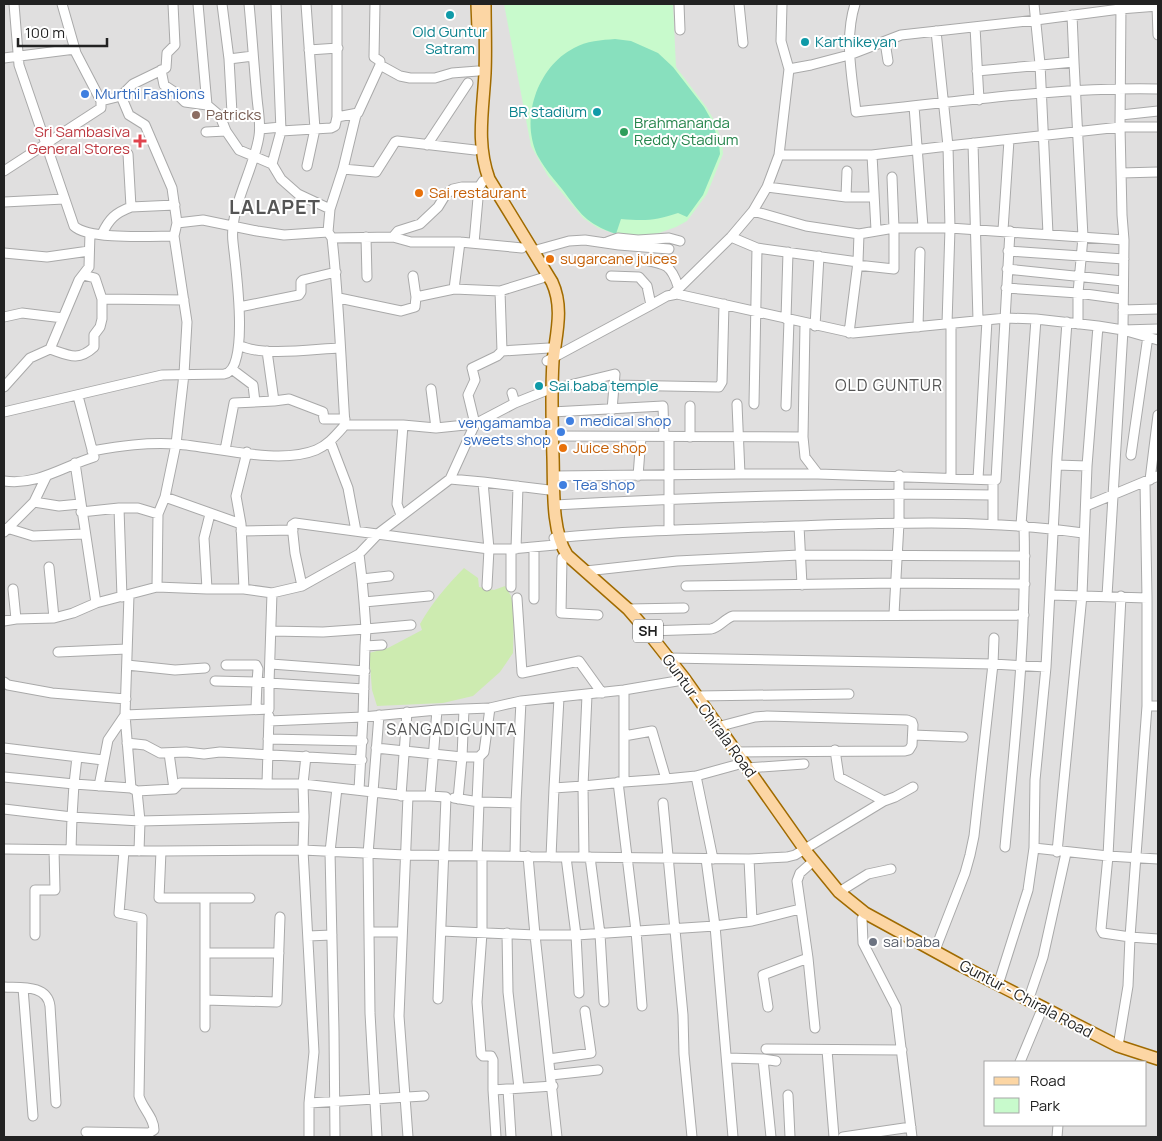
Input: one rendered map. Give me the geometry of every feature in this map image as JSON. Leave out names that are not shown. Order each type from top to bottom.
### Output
[{"type":"main road","name":"Guntur - Chirala Road","points":[[477,4],[478,71],[474,127],[475,150],[481,184],[552,282],[558,298],[558,324],[550,356]]},
{"type":"main road","name":"Guntur - Chirala Road","points":[[485,4],[485,60],[480,134],[482,156],[489,179],[550,293],[552,307],[548,390],[549,490],[550,511],[562,558],[604,595],[653,648],[802,850],[839,892],[864,916],[935,950],[1028,1001],[1118,1046],[1158,1059]]},
{"type":"main road","name":"Guntur - Chirala Road","points":[[548,390],[552,412],[556,540],[567,555],[628,609],[647,631],[697,696],[742,767]]},
{"type":"main road","name":"Guntur - Chirala Road","points":[[802,850],[809,865],[834,895],[864,916],[1040,1014],[1112,1051],[1138,1061]]},
{"type":"street","points":[[14,4],[19,64],[74,226],[79,230],[90,233],[125,236],[174,236]]},
{"type":"street","points":[[4,171],[101,108],[101,101],[74,48],[62,4]]},
{"type":"street","points":[[101,101],[121,96],[133,84],[166,68],[166,53],[175,45],[173,4]]},
{"type":"street","points":[[198,4],[207,105]]},
{"type":"street","points":[[220,116],[232,112],[229,59],[222,4]]},
{"type":"street","points":[[4,412],[162,375],[224,374],[230,373],[233,370],[239,345],[239,307],[232,225],[254,158],[260,129],[249,4]]},
{"type":"street","points":[[272,164],[281,129],[276,4]]},
{"type":"street","points":[[306,4],[315,129],[307,166]]},
{"type":"street","points":[[260,129],[333,128],[337,117],[337,4]]},
{"type":"street","points":[[92,451],[141,444],[176,444],[282,456],[316,450],[330,441],[345,422],[339,348],[336,272],[330,235],[330,209],[343,170],[356,115],[380,65],[380,61],[374,57],[375,4]]},
{"type":"street","points":[[679,4],[680,30]]},
{"type":"street","points":[[739,4],[743,43]]},
{"type":"street","points":[[672,294],[678,286],[731,237],[753,211],[767,187],[779,155],[789,70],[781,41],[782,4]]},
{"type":"street","points":[[855,4],[849,33],[849,55],[856,112],[1041,92],[1119,88],[1158,89]]},
{"type":"street","points":[[1034,4],[1040,64],[1048,234]]},
{"type":"street","points":[[789,70],[849,55],[901,35],[1036,20],[1120,6],[1154,6],[1158,36]]},
{"type":"street","points":[[1108,596],[1123,310],[1124,240],[1119,88],[1120,6]]},
{"type":"street","points":[[1072,15],[1084,237],[1078,293],[1078,324]]},
{"type":"street","points":[[975,27],[979,100]]},
{"type":"street","points":[[936,31],[948,146],[950,228],[950,478]]},
{"type":"street","points":[[885,42],[888,61]]},
{"type":"street","points":[[4,58],[74,48]]},
{"type":"street","points":[[309,50],[338,48]]},
{"type":"street","points":[[229,59],[253,56]]},
{"type":"street","points":[[977,71],[1074,62]]},
{"type":"street","points":[[380,65],[400,76],[410,78],[436,78],[452,73],[478,71]]},
{"type":"street","points":[[161,70],[164,86],[176,93],[184,102],[207,105],[220,116],[226,131],[239,150],[254,158],[272,164],[281,179],[298,194],[330,209]]},
{"type":"street","points":[[427,145],[468,82]]},
{"type":"street","points":[[121,96],[129,115],[146,125],[172,188],[178,223],[174,236],[187,322],[184,374],[176,444],[165,497],[158,514],[157,587]]},
{"type":"street","points":[[914,106],[923,227]]},
{"type":"street","points":[[1121,114],[1158,111]]},
{"type":"street","points":[[337,117],[356,115]]},
{"type":"street","points":[[779,155],[872,155],[1120,127],[1158,127]]},
{"type":"street","points":[[206,132],[226,131]]},
{"type":"street","points":[[992,524],[993,480],[996,480],[1006,318],[1009,140]]},
{"type":"street","points":[[343,170],[376,172],[397,141],[475,150]]},
{"type":"street","points":[[973,144],[975,229],[983,320],[978,479]]},
{"type":"street","points":[[128,154],[131,207]]},
{"type":"street","points":[[872,155],[876,230]]},
{"type":"street","points":[[846,196],[847,170]]},
{"type":"street","points":[[1121,173],[1158,172]]},
{"type":"street","points":[[731,237],[757,248],[894,269],[892,178]]},
{"type":"street","points":[[393,237],[398,231],[420,224],[438,208],[446,194],[453,189],[481,184],[474,243]]},
{"type":"street","points":[[767,187],[846,196],[874,197]]},
{"type":"street","points":[[4,202],[64,200]]},
{"type":"street","points":[[102,234],[110,218],[121,210],[131,207],[175,205]]},
{"type":"street","points":[[753,211],[806,226],[859,234],[894,228],[923,227],[1006,230],[1124,240]]},
{"type":"street","points":[[178,223],[204,220],[257,231],[284,234],[393,237],[411,242],[460,242],[527,250],[578,240],[669,249]]},
{"type":"street","points":[[50,349],[83,275],[89,267],[90,233]]},
{"type":"street","points":[[849,333],[858,264],[859,234]]},
{"type":"street","points":[[366,237],[367,278]]},
{"type":"street","points":[[607,242],[618,238],[638,240],[669,238],[680,241]]},
{"type":"street","points":[[454,289],[460,242]]},
{"type":"street","points":[[754,404],[757,248]]},
{"type":"street","points":[[4,253],[43,257],[89,251]]},
{"type":"street","points":[[1008,251],[1124,259]]},
{"type":"street","points":[[786,406],[788,252]]},
{"type":"street","points":[[918,328],[920,252]]},
{"type":"street","points":[[815,326],[819,256]]},
{"type":"street","points":[[644,260],[663,263],[674,271],[678,286]]},
{"type":"street","points":[[1007,269],[1123,281]]},
{"type":"street","points":[[239,307],[299,295],[303,280],[336,272]]},
{"type":"street","points":[[4,387],[30,358],[50,349],[74,357],[91,350],[94,344],[94,335],[101,324],[102,299],[95,278],[83,275]]},
{"type":"street","points":[[338,298],[401,311],[415,307],[414,276]]},
{"type":"street","points":[[611,276],[639,277],[647,286],[651,304]]},
{"type":"street","points":[[416,296],[454,289],[500,291],[542,278]]},
{"type":"street","points":[[1006,288],[1122,298]]},
{"type":"street","points":[[4,622],[16,619],[54,618],[73,613],[96,603],[157,587],[244,588],[272,593],[302,586],[359,554],[379,533],[450,479],[474,424],[468,395],[475,380],[472,368],[497,356],[502,351],[500,291]]},
{"type":"street","points":[[502,351],[550,356],[672,294],[680,294],[849,333],[918,328],[1006,318],[1036,319],[1098,326],[1148,336],[1158,340]]},
{"type":"street","points":[[102,299],[184,300]]},
{"type":"street","points":[[614,385],[719,386],[722,382],[724,304]]},
{"type":"street","points":[[1123,310],[1158,310]]},
{"type":"street","points":[[4,317],[22,313],[63,318]]},
{"type":"street","points":[[1005,847],[1024,615],[1025,556],[1023,525],[1036,319]]},
{"type":"street","points":[[998,985],[1028,890],[1034,848],[1035,780],[1051,595],[1066,322]]},
{"type":"street","points":[[805,324],[803,437],[805,457],[818,474]]},
{"type":"street","points":[[1028,1001],[1043,957],[1062,852],[1082,595],[1083,533],[1098,326]]},
{"type":"street","points":[[1122,330],[1158,329]]},
{"type":"street","points":[[1131,455],[1148,336]]},
{"type":"street","points":[[239,345],[248,349],[267,351],[339,348]]},
{"type":"street","points":[[267,351],[274,401]]},
{"type":"street","points":[[233,370],[253,385],[255,402]]},
{"type":"street","points":[[225,450],[234,403],[289,399],[323,412],[324,419],[436,428],[474,424],[515,403],[548,390],[615,374],[612,410]]},
{"type":"street","points":[[431,389],[436,428]]},
{"type":"street","points":[[512,393],[515,403]]},
{"type":"street","points":[[4,481],[16,482],[46,477],[75,463],[94,457],[78,396]]},
{"type":"street","points":[[737,404],[740,474]]},
{"type":"street","points":[[552,412],[663,406],[668,474],[669,530]]},
{"type":"street","points":[[690,406],[690,437]]},
{"type":"street","points":[[1118,1046],[1128,986],[1147,706],[1151,480],[1158,415]]},
{"type":"street","points":[[401,515],[397,504],[403,425]]},
{"type":"street","points":[[553,436],[803,437]]},
{"type":"street","points":[[638,476],[641,437]]},
{"type":"street","points":[[330,441],[348,488],[356,531]]},
{"type":"street","points":[[244,588],[241,527],[236,496],[247,452]]},
{"type":"street","points":[[75,463],[84,534],[96,603]]},
{"type":"street","points":[[1057,465],[1087,466]]},
{"type":"street","points":[[554,476],[818,474],[899,475],[993,480]]},
{"type":"street","points":[[894,614],[898,555],[899,475]]},
{"type":"street","points":[[5,530],[34,502],[46,477]]},
{"type":"street","points":[[450,479],[549,490]]},
{"type":"street","points":[[1086,506],[1151,480]]},
{"type":"street","points":[[4,488],[16,482]]},
{"type":"street","points":[[483,482],[489,548],[487,586]]},
{"type":"street","points":[[511,587],[518,486]]},
{"type":"street","points":[[555,505],[668,499],[899,493],[993,496]]},
{"type":"street","points":[[165,497],[241,527],[293,530]]},
{"type":"street","points":[[34,502],[81,508],[138,508],[158,514]]},
{"type":"street","points":[[119,508],[126,596],[127,665],[125,715],[127,743],[140,821],[139,851]]},
{"type":"street","points":[[207,589],[204,538],[210,514]]},
{"type":"street","points":[[302,586],[292,525],[295,523],[489,548],[513,549],[534,547],[556,540],[669,530],[899,523],[1023,525],[1083,533]]},
{"type":"street","points":[[799,526],[802,585]]},
{"type":"street","points":[[5,530],[33,536],[84,534]]},
{"type":"street","points":[[534,547],[534,599]]},
{"type":"street","points":[[359,554],[366,629],[363,741],[359,790]]},
{"type":"street","points":[[586,571],[677,561],[800,555],[1025,556]]},
{"type":"street","points":[[562,558],[561,613],[598,615]]},
{"type":"street","points":[[49,567],[54,618]]},
{"type":"street","points":[[362,579],[389,576]]},
{"type":"street","points":[[686,586],[896,583],[1024,584]]},
{"type":"street","points":[[13,589],[16,619]]},
{"type":"street","points":[[268,784],[272,593]]},
{"type":"street","points":[[1051,595],[1148,598]]},
{"type":"street","points":[[364,602],[429,596]]},
{"type":"street","points":[[1121,596],[1108,856],[1100,929],[1103,934],[1158,939]]},
{"type":"street","points":[[517,598],[522,672],[579,660],[602,693]]},
{"type":"street","points":[[628,609],[684,608]]},
{"type":"street","points":[[647,631],[711,629],[716,628],[733,616],[1024,615]]},
{"type":"street","points":[[272,631],[323,632],[412,625]]},
{"type":"street","points":[[935,950],[965,873],[974,836],[993,664],[994,638]]},
{"type":"street","points":[[365,646],[382,645]]},
{"type":"street","points":[[58,652],[127,649]]},
{"type":"street","points":[[668,658],[993,664],[1046,667]]},
{"type":"street","points":[[271,664],[365,671]]},
{"type":"street","points":[[127,665],[175,670],[205,668]]},
{"type":"street","points":[[226,665],[256,665],[258,669],[256,708]]},
{"type":"street","points":[[269,721],[363,717],[407,712],[490,708],[521,701],[587,695],[677,681]]},
{"type":"street","points":[[4,682],[8,685],[52,693],[126,699]]},
{"type":"street","points":[[215,682],[257,682],[364,689]]},
{"type":"street","points":[[624,690],[621,782],[642,1006]]},
{"type":"street","points":[[697,696],[849,694]]},
{"type":"street","points":[[587,695],[584,786],[587,857],[600,934],[604,1002]]},
{"type":"street","points":[[551,856],[559,698]]},
{"type":"street","points":[[515,856],[521,701]]},
{"type":"street","points":[[1147,706],[1158,706]]},
{"type":"street","points":[[125,715],[256,708],[269,709]]},
{"type":"street","points":[[490,708],[484,752],[479,757],[478,801],[482,933],[477,999],[481,1054],[483,1056],[491,1056],[493,1060],[496,1137]]},
{"type":"street","points":[[458,799],[464,709]]},
{"type":"street","points":[[430,796],[437,710]]},
{"type":"street","points":[[407,712],[405,855],[399,1016],[408,1137]]},
{"type":"street","points":[[99,786],[108,740],[125,715]]},
{"type":"street","points":[[377,1137],[370,1013],[368,854],[380,715]]},
{"type":"street","points":[[717,727],[755,717],[767,716],[907,720],[912,722],[913,736],[911,748],[905,752],[835,750],[734,752]]},
{"type":"street","points":[[624,736],[652,732],[666,779]]},
{"type":"street","points":[[913,736],[963,737]]},
{"type":"street","points":[[268,739],[363,741]]},
{"type":"street","points":[[127,743],[144,745],[160,753],[186,752],[204,754],[220,752],[362,760]]},
{"type":"street","points":[[4,748],[103,760]]},
{"type":"street","points":[[376,748],[479,757]]},
{"type":"street","points":[[835,750],[839,778],[884,801]]},
{"type":"street","points":[[169,753],[174,789]]},
{"type":"street","points":[[306,756],[303,784],[303,850],[314,1052],[309,1103],[310,1137]]},
{"type":"street","points":[[70,850],[77,757]]},
{"type":"street","points":[[554,788],[696,776],[742,767],[804,764]]},
{"type":"street","points":[[696,776],[710,859],[733,1137]]},
{"type":"street","points":[[4,777],[134,789],[174,789],[180,783],[303,784],[405,796],[446,797],[516,803]]},
{"type":"street","points":[[4,849],[124,851],[303,850],[405,855],[710,859],[787,857],[884,801],[913,787]]},
{"type":"street","points":[[335,1137],[330,852],[337,788]]},
{"type":"street","points":[[438,999],[446,797]]},
{"type":"street","points":[[663,803],[692,1137]]},
{"type":"street","points":[[4,810],[140,821],[304,817]]},
{"type":"street","points":[[1034,848],[1062,852],[1158,859]]},
{"type":"street","points":[[35,936],[34,890],[55,890],[54,850]]},
{"type":"street","points":[[86,1132],[149,1133],[154,1130],[153,1122],[139,1096],[142,918],[119,913],[124,851]]},
{"type":"street","points":[[161,851],[159,898],[250,898]]},
{"type":"street","points":[[528,856],[557,1137]]},
{"type":"street","points":[[566,857],[576,935],[579,993]]},
{"type":"street","points":[[749,859],[752,920]]},
{"type":"street","points":[[809,865],[800,873],[797,881],[808,958],[815,1028]]},
{"type":"street","points":[[839,892],[868,874],[891,869]]},
{"type":"street","points":[[205,898],[205,1027]]},
{"type":"street","points":[[441,931],[535,935],[600,934],[715,926],[800,909]]},
{"type":"street","points":[[864,916],[862,936],[896,1006],[912,1137]]},
{"type":"street","points":[[205,1000],[278,1002],[280,917]]},
{"type":"street","points":[[369,932],[402,932]]},
{"type":"street","points":[[507,933],[509,1000],[520,1088]]},
{"type":"street","points":[[308,936],[332,935]]},
{"type":"street","points":[[206,953],[279,953]]},
{"type":"street","points":[[768,1007],[763,975],[808,958]]},
{"type":"street","points":[[4,987],[37,989],[50,1002],[56,1103]]},
{"type":"street","points":[[23,988],[33,1116]]},
{"type":"street","points":[[549,1058],[591,1053],[585,1011]]},
{"type":"street","points":[[1020,1061],[1040,1014]]},
{"type":"street","points":[[766,1050],[902,1050]]},
{"type":"street","points":[[828,1050],[834,1137]]},
{"type":"street","points":[[727,1058],[776,1061]]},
{"type":"street","points":[[763,1059],[770,1137]]},
{"type":"street","points":[[551,1075],[598,1070]]},
{"type":"street","points":[[493,1090],[553,1086]]},
{"type":"street","points":[[508,1089],[511,1137]]},
{"type":"street","points":[[788,1095],[790,1137]]},
{"type":"street","points":[[309,1103],[424,1096]]},
{"type":"street","points":[[843,1137],[911,1127]]},
{"type":"shaded area","points":[[4,4],[1158,4],[1158,1137],[4,1137]]},
{"type":"green space","name":"Brahmananda Reddy Stadium","points":[[504,4],[673,4],[676,67],[707,108],[715,122],[722,142],[723,154],[707,194],[687,221],[659,233],[637,237],[622,236],[598,228],[583,218],[548,176],[531,146]]},
{"type":"green space","name":"Brahmananda Reddy Stadium","points":[[615,39],[631,41],[658,53],[673,67],[704,107],[712,121],[719,143],[720,154],[703,195],[687,217],[678,213],[650,220],[621,219],[616,234],[590,222],[574,205],[539,158],[533,143],[531,127],[535,96],[541,81],[550,68],[574,48],[594,41]]},
{"type":"green space","points":[[464,568],[478,578],[479,587],[494,590],[505,586],[511,596],[514,612],[513,653],[500,672],[473,696],[443,703],[377,706],[372,690],[369,653],[388,648],[422,630],[420,624],[430,609]]},
{"type":"place","name":"Old Guntur Satram","points":[[450,15]]},
{"type":"place","name":"Karthikeyan","points":[[805,42]]},
{"type":"place","name":"Murthi Fashions","points":[[85,94]]},
{"type":"place","name":"BR stadium","points":[[597,112]]},
{"type":"place","name":"Patricks","points":[[196,115]]},
{"type":"place","name":"Brahmananda Reddy Stadium","points":[[624,132]]},
{"type":"place","name":"Sri Sambasiva General Stores","points":[[140,141]]},
{"type":"place","name":"Sai restaurant","points":[[419,193]]},
{"type":"place","name":"sugarcane juices","points":[[550,259]]},
{"type":"place","name":"Sai baba temple","points":[[539,386]]},
{"type":"place","name":"medical shop","points":[[570,421]]},
{"type":"place","name":"vengamamba sweets shop","points":[[561,432]]},
{"type":"place","name":"Juice shop","points":[[563,448]]},
{"type":"place","name":"Tea shop","points":[[563,485]]},
{"type":"place","name":"sai baba","points":[[873,942]]},
{"type":"district","name":"LALAPET","points":[[275,207]]},
{"type":"district","name":"OLD GUNTUR","points":[[889,385]]},
{"type":"district","name":"SANGADIGUNTA","points":[[452,729]]}]
